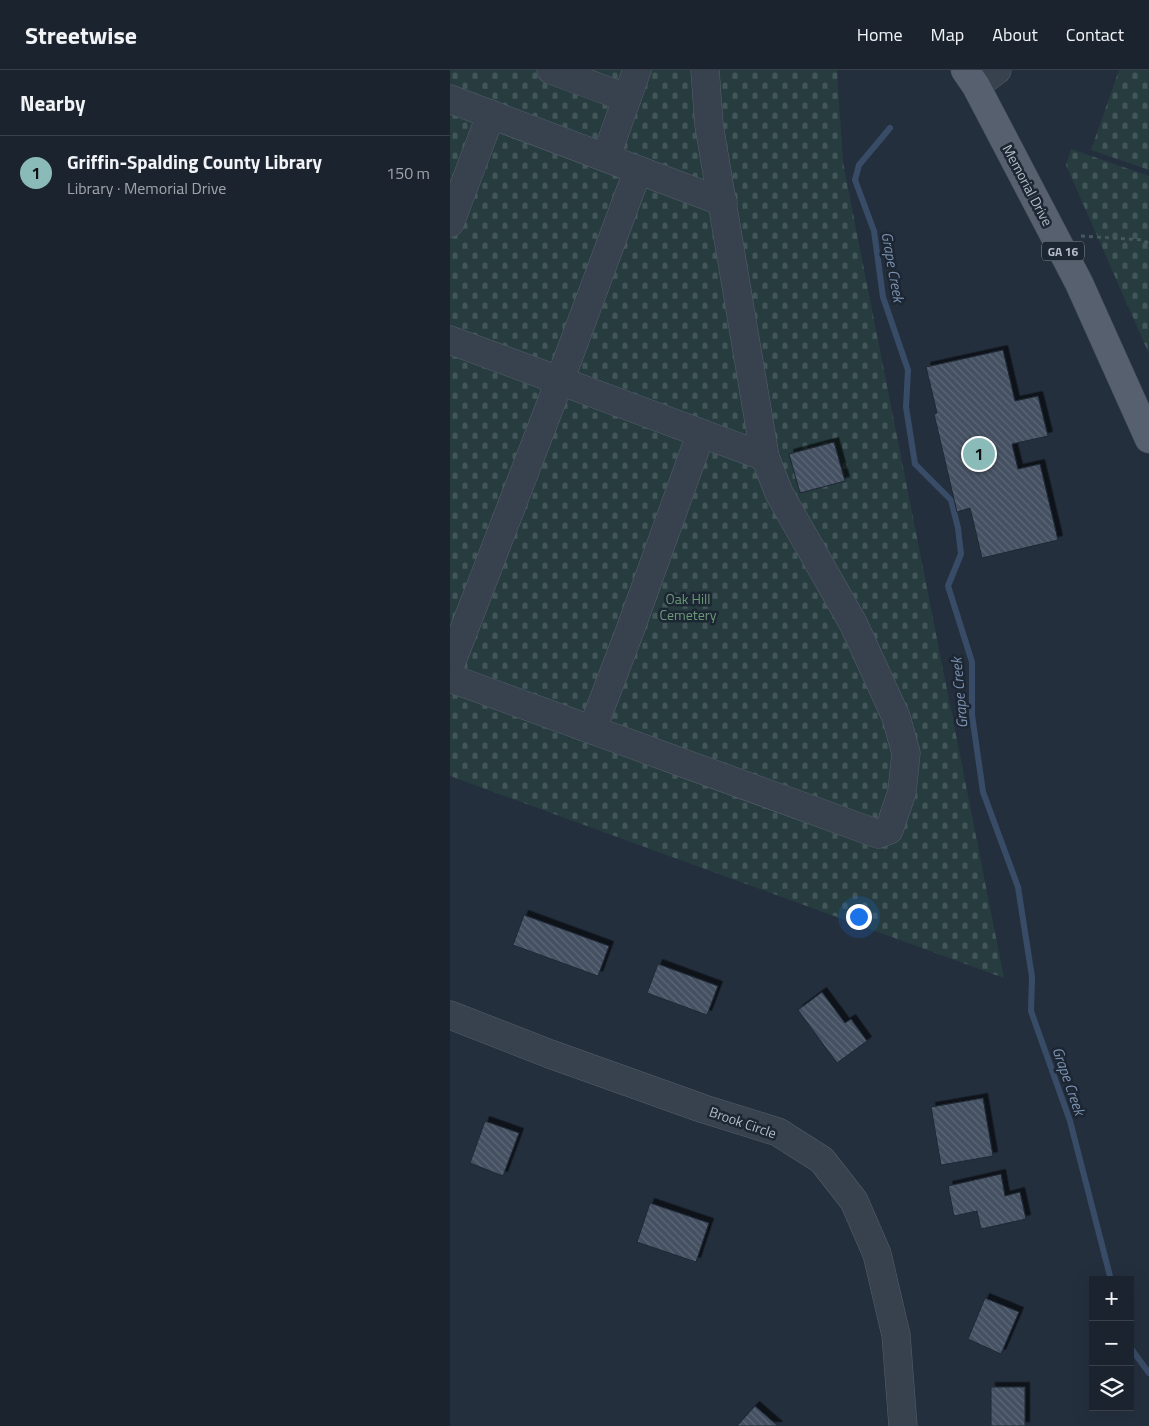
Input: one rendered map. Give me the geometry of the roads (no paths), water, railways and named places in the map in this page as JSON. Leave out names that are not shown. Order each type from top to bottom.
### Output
[{"type":"main road","name":"Memorial Drive","points":[[979,75],[1054,235],[1079,283],[1149,439]]},
{"type":"street","points":[[551,70],[627,98]]},
{"type":"street","points":[[606,157],[637,70]]},
{"type":"street","points":[[450,678],[878,834],[889,830],[902,792],[906,753],[896,717],[853,623],[779,493],[765,457],[709,125],[705,70]]},
{"type":"street","points":[[450,99],[723,202]]},
{"type":"street","points":[[450,223],[491,114]]},
{"type":"street","points":[[450,666],[638,170]]},
{"type":"street","points":[[450,340],[765,457]]},
{"type":"street","points":[[592,730],[701,433]]},
{"type":"street","name":"Brook Circle","points":[[450,1015],[695,1106],[778,1132],[822,1160],[854,1201],[877,1254],[896,1335],[903,1426]]},
{"type":"waterway","name":"Grape Creek","points":[[890,128],[859,165],[855,180],[874,231],[883,297],[908,370],[906,407],[915,464],[951,500],[958,528],[961,554],[948,586],[972,662],[972,715],[983,792],[1018,887],[1032,977],[1031,1011],[1070,1121],[1110,1276]]},
{"type":"waterway","name":"Grape Creek","points":[[1134,1352],[1149,1373]]},
{"type":"place","name":"Griffin-Spalding County Library","points":[[979,454]]},
{"type":"park label","name":"Oak Hill Cemetery","points":[[688,606]]}]
